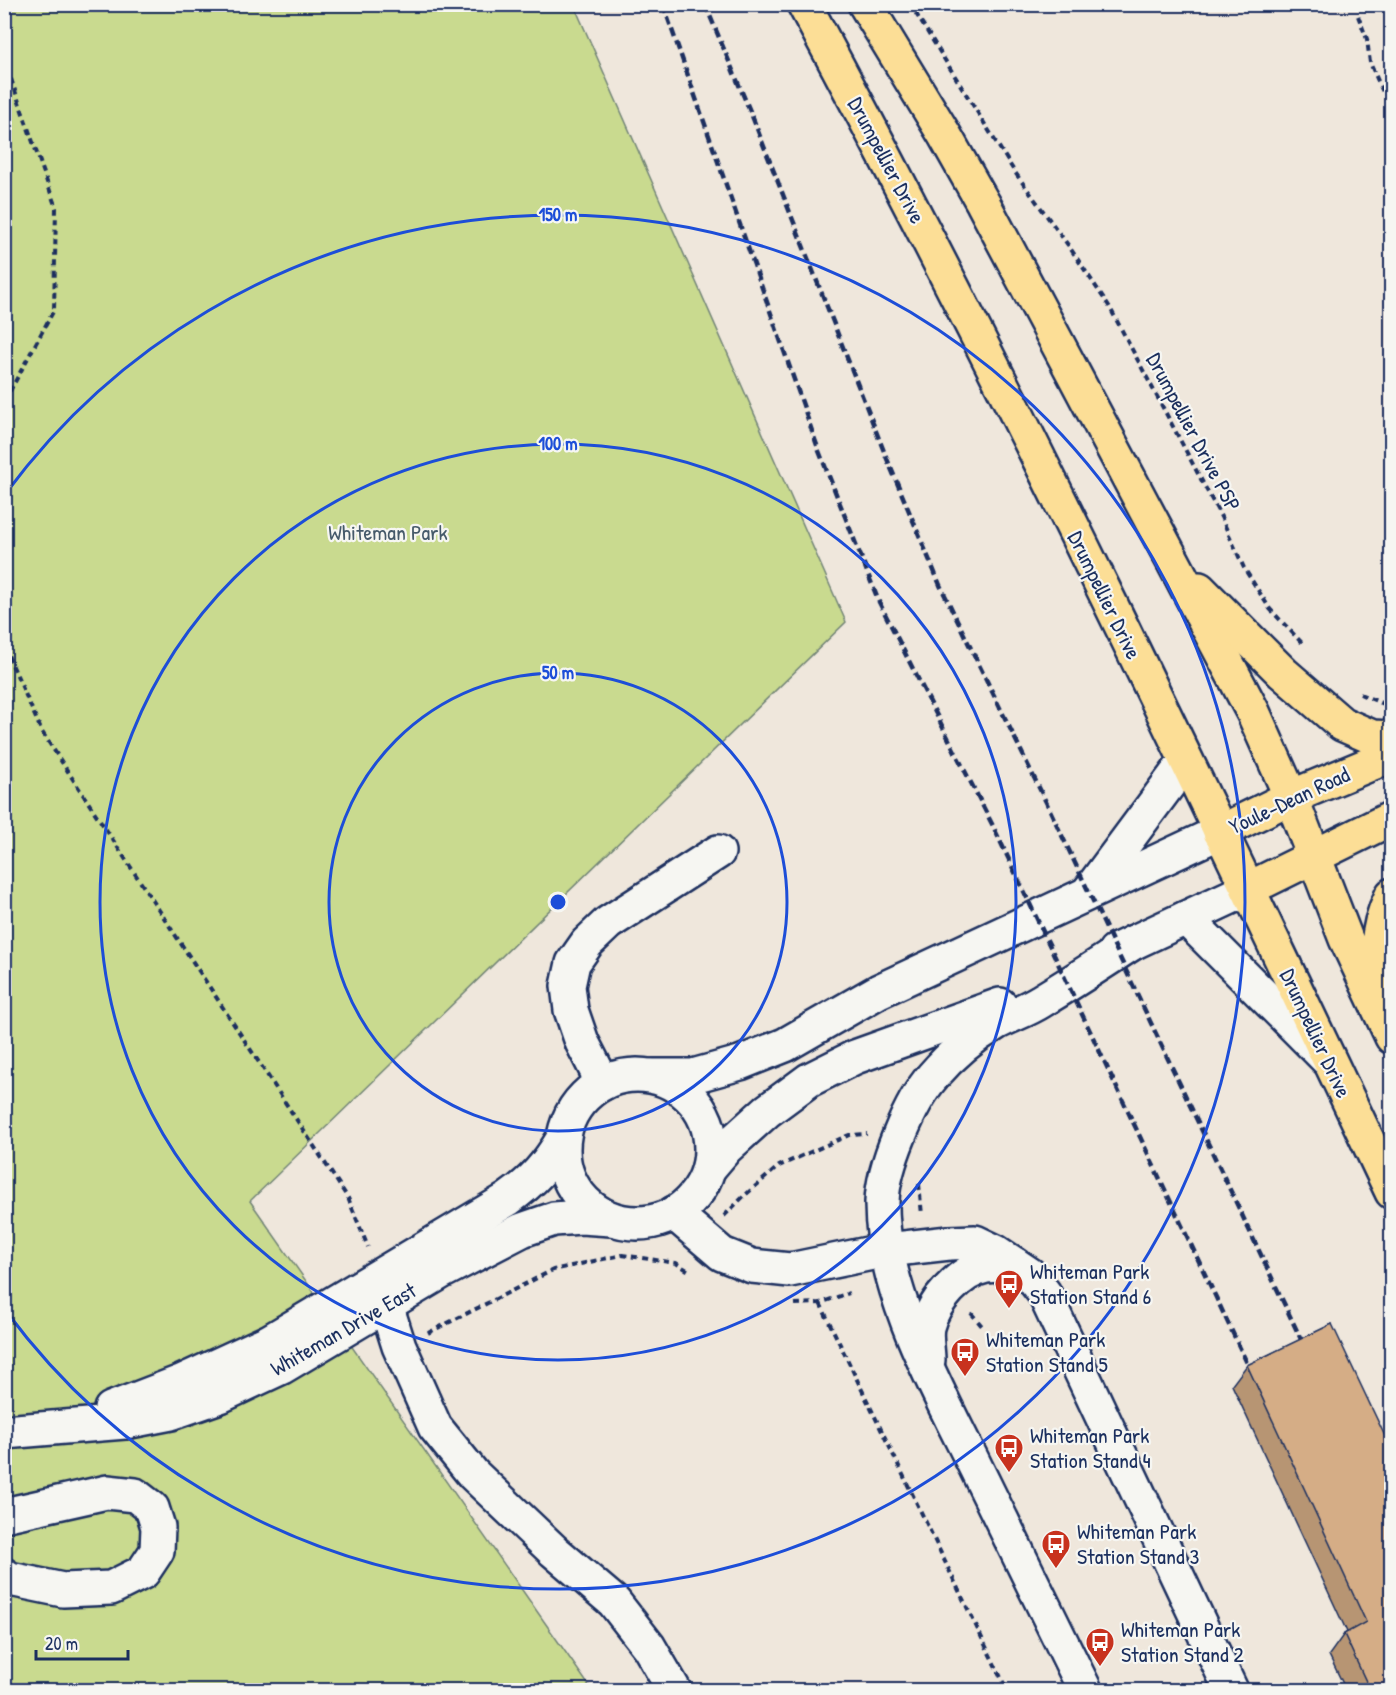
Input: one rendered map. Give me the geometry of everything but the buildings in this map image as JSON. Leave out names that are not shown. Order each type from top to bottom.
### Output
[{"type":"main road","name":"Drumpellier Drive","points":[[804,4],[936,252],[1186,760],[1392,1192]]},
{"type":"main road","points":[[865,4],[983,203],[1253,712],[1291,797],[1346,939],[1392,1037]]},
{"type":"main road","points":[[1174,564],[1283,673],[1341,724],[1372,737],[1392,738]]},
{"type":"main road","name":"Youle-Dean Road","points":[[1220,832],[1291,797],[1392,755]]},
{"type":"main road","points":[[1248,889],[1392,818]]},
{"type":"main road","points":[[1392,895],[1382,917],[1377,945],[1392,1031]]},
{"type":"street","points":[[1089,892],[1186,760]]},
{"type":"street","points":[[1220,832],[879,991],[785,1045],[740,1063],[693,1076],[628,1076],[603,1083],[584,1097],[576,1107],[570,1116],[563,1139],[564,1164],[573,1188],[589,1207],[612,1219],[632,1223],[654,1221],[674,1213],[689,1201],[701,1186],[709,1168],[726,1148],[809,1080],[855,1057],[992,1009],[1248,889]]},
{"type":"street","points":[[603,1083],[582,1042],[571,1010],[568,986],[573,963],[587,943],[608,923],[718,852]]},
{"type":"street","points":[[1186,918],[1329,1060]]},
{"type":"street","points":[[1085,1690],[928,1368],[900,1299],[886,1250],[882,1200],[893,1148],[915,1101],[931,1077],[961,1047],[995,1024],[1040,1002],[1134,942]]},
{"type":"street","points":[[653,1077],[675,1085],[693,1101],[700,1111],[706,1121],[711,1145],[709,1168]]},
{"type":"street","name":"Whiteman Drive East","points":[[379,1292],[523,1188],[549,1162],[563,1139]]},
{"type":"street","points":[[674,1213],[722,1254],[752,1266],[790,1270],[886,1250],[975,1242],[996,1252],[1029,1274],[1044,1293],[1231,1690]]},
{"type":"street","name":"Whiteman Drive East","points":[[4,1432],[68,1426],[181,1382],[379,1292],[441,1272],[522,1230],[554,1219],[581,1217],[612,1219]]},
{"type":"street","points":[[928,1368],[927,1328],[936,1306],[950,1289],[963,1276],[984,1266],[1014,1264]]},
{"type":"street","points":[[379,1292],[399,1346],[435,1427],[473,1474],[554,1551],[614,1602],[649,1647],[674,1690]]},
{"type":"street","points":[[4,1515],[106,1492],[135,1495],[152,1508],[158,1527],[157,1551],[143,1572],[111,1588],[63,1590],[10,1579],[4,1575]]},
{"type":"path","name":"Drumpellier Drive PSP","points":[[910,4],[1014,171],[1068,245],[1108,306],[1221,517],[1244,568],[1270,609],[1308,650]]},
{"type":"path","points":[[1358,16],[1367,39],[1370,63],[1382,90],[1392,104]]},
{"type":"path","points":[[4,58],[57,208],[54,310],[4,402]]},
{"type":"path","points":[[4,646],[42,732],[348,1198],[374,1263],[379,1292]]},
{"type":"path","points":[[1351,686],[1385,705],[1392,705]]},
{"type":"path","points":[[1341,724],[1360,693]]},
{"type":"path","points":[[719,1221],[779,1166],[849,1135],[877,1134]]},
{"type":"path","points":[[419,1337],[553,1270],[622,1255],[676,1263]]},
{"type":"path","points":[[820,1303],[1007,1690]]},
{"type":"path","points":[[970,1312],[982,1326]]},
{"type":"green space","name":"Whiteman Park","points":[[5,5],[574,5],[846,622],[250,1201],[592,1690],[5,1690]]},
{"type":"railway","points":[[663,4],[819,451],[879,602],[994,828],[1255,1380]]},
{"type":"railway","points":[[705,4],[752,116],[885,454],[940,585],[1047,804],[1308,1354]]},
{"type":"place","name":"Whiteman Park Station Stand 6","points":[[1009,1310]]},
{"type":"place","name":"Whiteman Park Station Stand 5","points":[[965,1378]]},
{"type":"place","name":"Whiteman Park Station Stand 4","points":[[1009,1474]]},
{"type":"place","name":"Whiteman Park Station Stand 3","points":[[1056,1570]]},
{"type":"place","name":"Whiteman Park Station Stand 2","points":[[1100,1668]]}]
